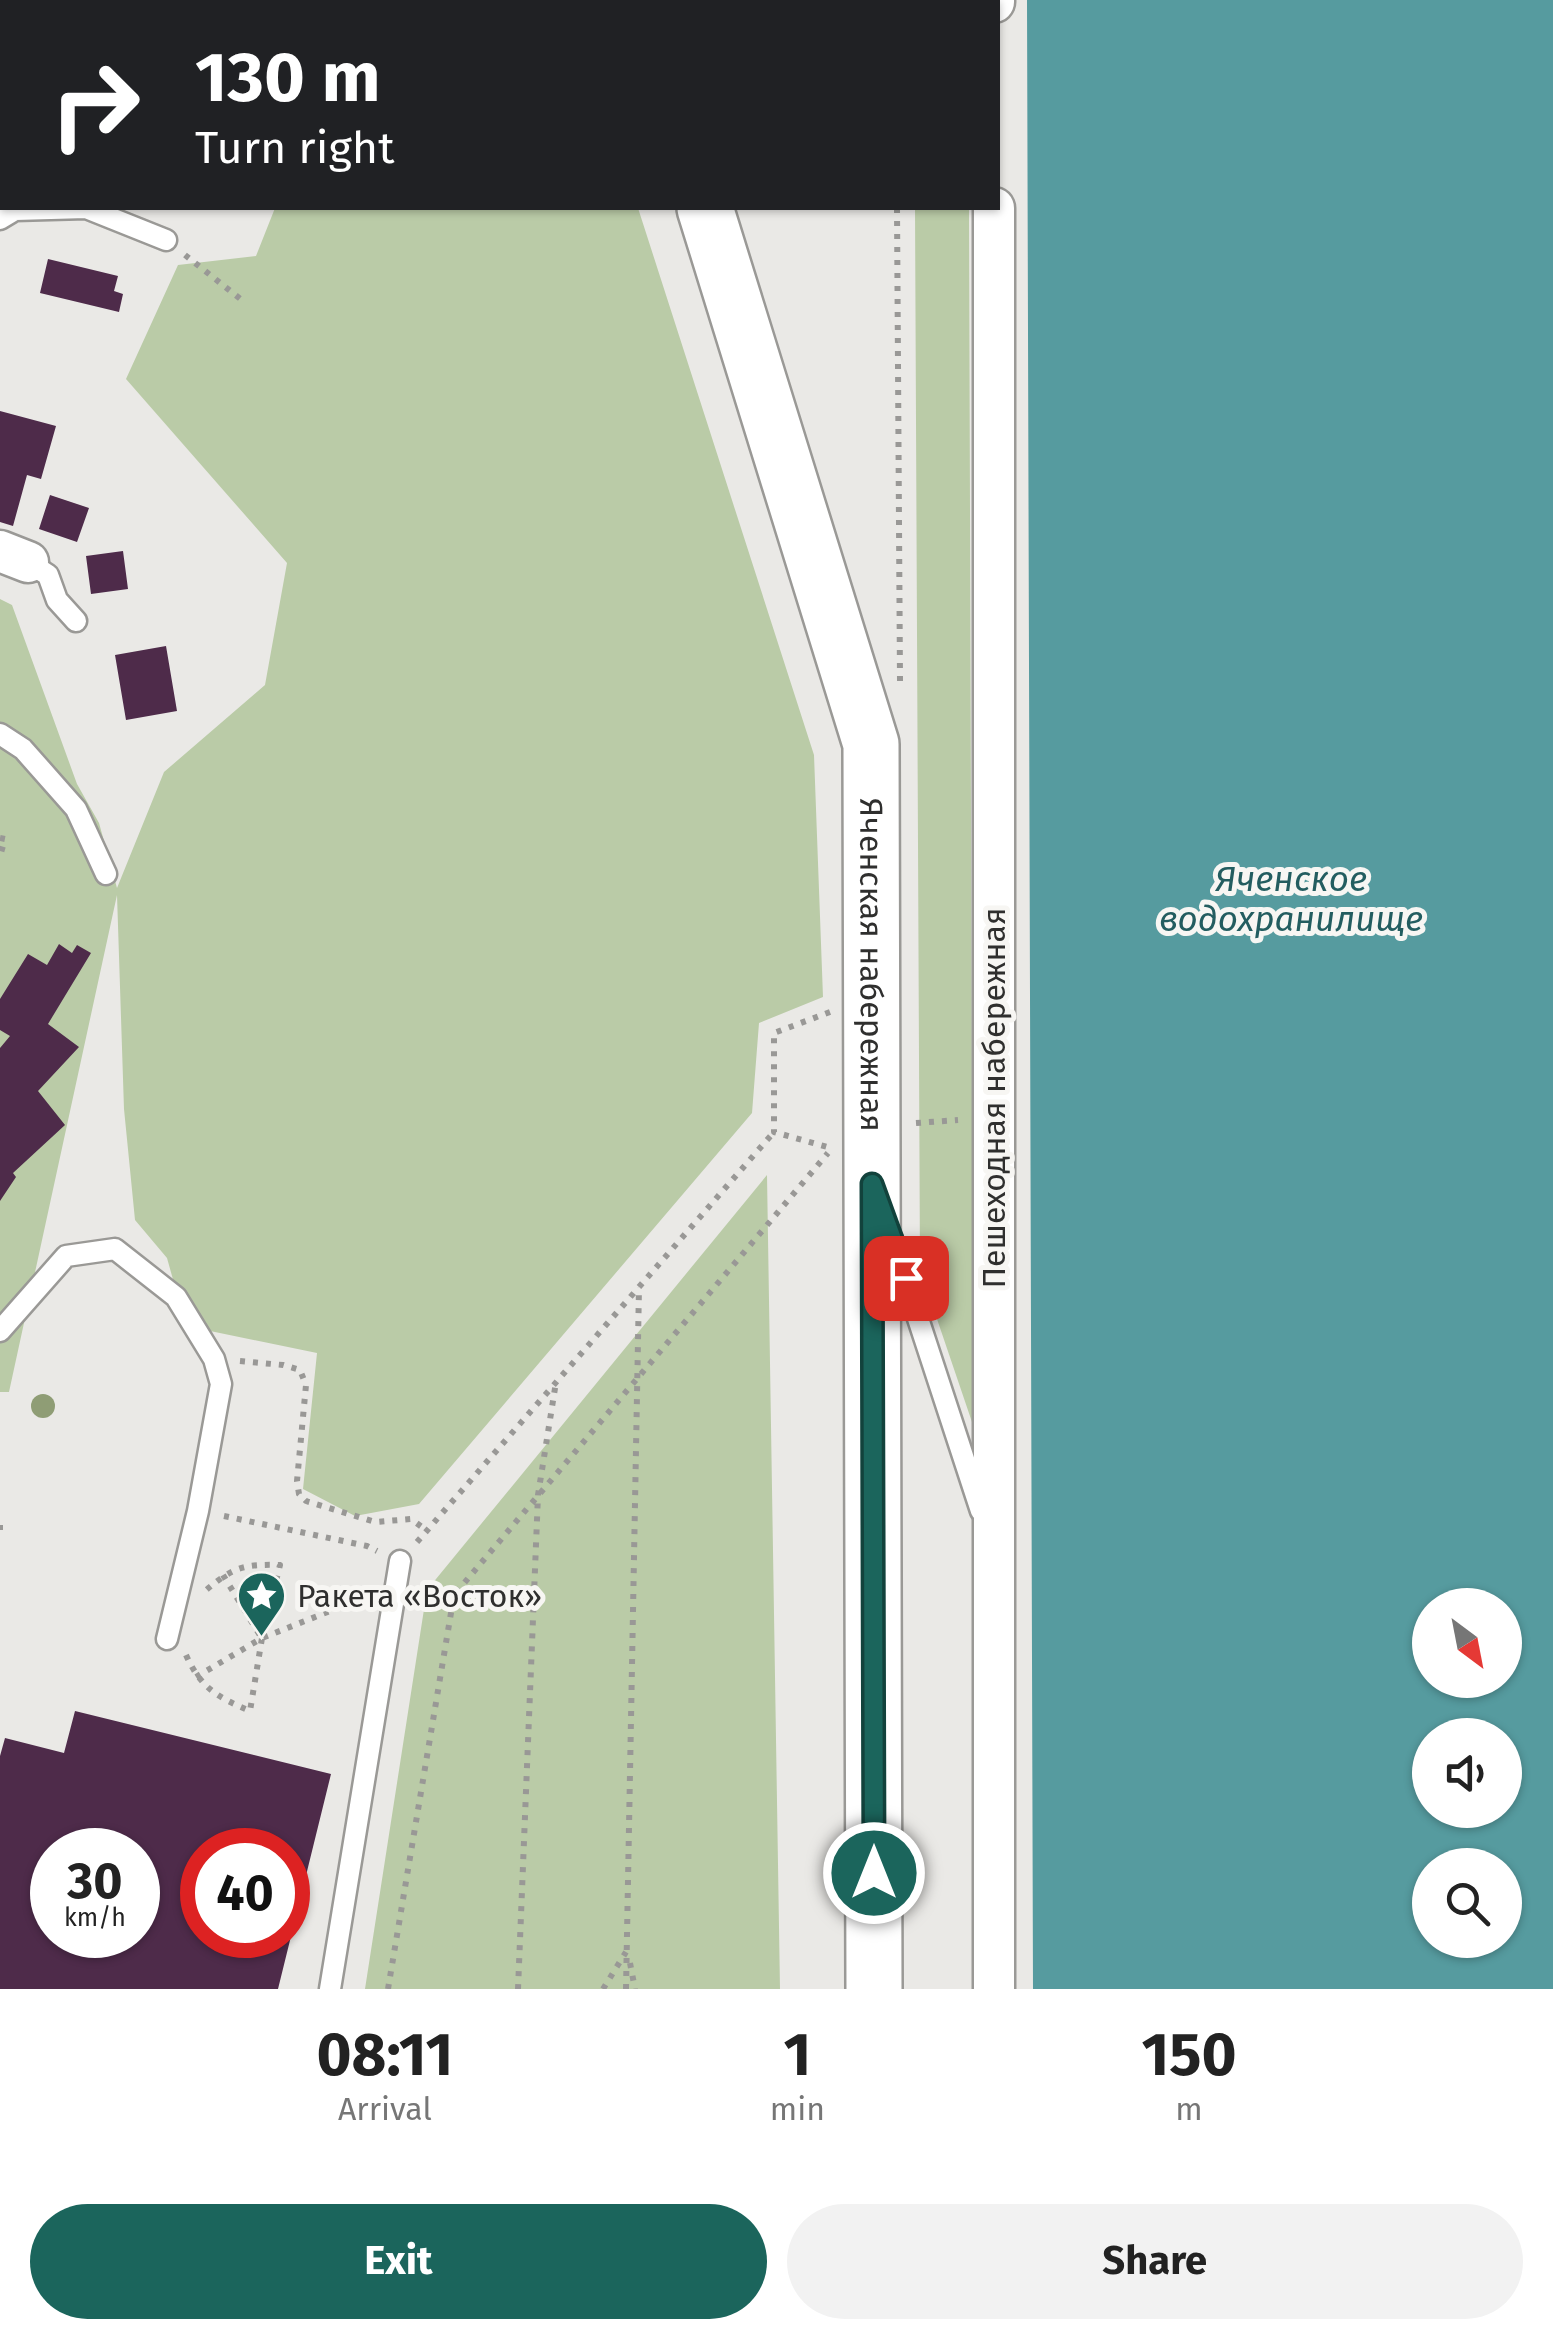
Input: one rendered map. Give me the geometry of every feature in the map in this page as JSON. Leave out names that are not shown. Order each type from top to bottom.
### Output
[{"type":"street","name":"Яченская набережная","points":[[706,210],[871,744],[852,1166],[874,1989]]},
{"type":"street","name":"Пешеходная набережная","points":[[994,210],[994,1989]]},
{"type":"lane","points":[[91,210],[166,240]]},
{"type":"lane","points":[[14,556],[48,575],[57,600],[76,621]]},
{"type":"lane","points":[[0,734],[23,749],[76,809],[106,874]]},
{"type":"lane","points":[[852,1166],[906,1278],[994,1551]]},
{"type":"lane","points":[[0,1330],[66,1256],[115,1248],[176,1297],[214,1359],[221,1384],[198,1510],[167,1639]]},
{"type":"lane","points":[[330,1989],[400,1561]]},
{"type":"path","points":[[897,210],[900,696]]},
{"type":"path","points":[[166,240],[243,301]]},
{"type":"path","points":[[0,838],[5,839],[0,856]]},
{"type":"path","points":[[196,1677],[262,1638],[369,1596],[774,1132],[774,1033],[836,1010],[836,1027]]},
{"type":"path","points":[[905,1124],[994,1117]]},
{"type":"path","points":[[832,1131],[852,1166]]},
{"type":"path","points":[[774,1132],[852,1166]]},
{"type":"path","points":[[388,1989],[454,1595],[637,1378],[852,1166]]},
{"type":"path","points":[[626,1989],[638,1287]]},
{"type":"path","points":[[214,1359],[300,1370],[306,1385],[297,1481],[299,1494],[306,1501],[376,1522],[411,1519],[426,1530]]},
{"type":"path","points":[[518,1989],[538,1495],[556,1382]]},
{"type":"path","points":[[198,1510],[367,1546],[400,1561]]},
{"type":"path","points":[[167,1639],[184,1650],[196,1677],[220,1698],[250,1711],[280,1565],[249,1564],[223,1575],[201,1594],[176,1602]]},
{"type":"path","points":[[223,1575],[262,1638]]},
{"type":"path","points":[[603,1989],[628,1949]]},
{"type":"path","points":[[628,1949],[635,1989]]},
{"type":"green space","points":[[274,210],[639,210],[814,755],[823,997],[759,1023],[752,1113],[419,1504],[355,1516],[303,1489],[317,1353],[186,1326],[167,1258],[135,1220],[124,1109],[117,895],[9,1392],[0,1392],[0,599],[12,605],[77,784],[99,823],[117,888],[164,772],[265,685],[287,563],[126,379],[178,265],[256,256]]},
{"type":"green space","points":[[915,210],[969,210],[973,1425],[920,1269]]},
{"type":"green space","points":[[767,1175],[780,1989],[365,1989],[427,1590]]},
{"type":"water","name":"Яченское водохранилище","points":[[1027,0],[1553,0],[1553,1989],[1033,1989]]},
{"type":"building","points":[[48,259],[118,276],[114,291],[123,294],[119,312],[40,293]]},
{"type":"building","points":[[0,411],[56,426],[41,479],[27,475],[13,526],[0,522]]},
{"type":"building","points":[[50,495],[89,508],[77,542],[39,529]]},
{"type":"building","points":[[123,551],[128,589],[91,594],[86,556]]},
{"type":"building","points":[[166,646],[177,711],[126,720],[115,655]]},
{"type":"building","points":[[59,944],[72,953],[77,945],[91,953],[48,1024],[79,1047],[38,1091],[65,1125],[13,1173],[16,1177],[0,1201],[0,1048],[10,1036],[0,1030],[0,999],[28,954],[47,965]]},
{"type":"building","points":[[75,1711],[331,1774],[310,1859],[310,1828],[180,1828],[180,1958],[286,1958],[278,1989],[0,1989],[0,1756],[5,1738],[64,1753]]},
{"type":"place","name":"Ракета «Восток»","points":[[262,1638]]},
{"type":"route","points":[[874,1873],[872,1184],[906,1278]]}]
